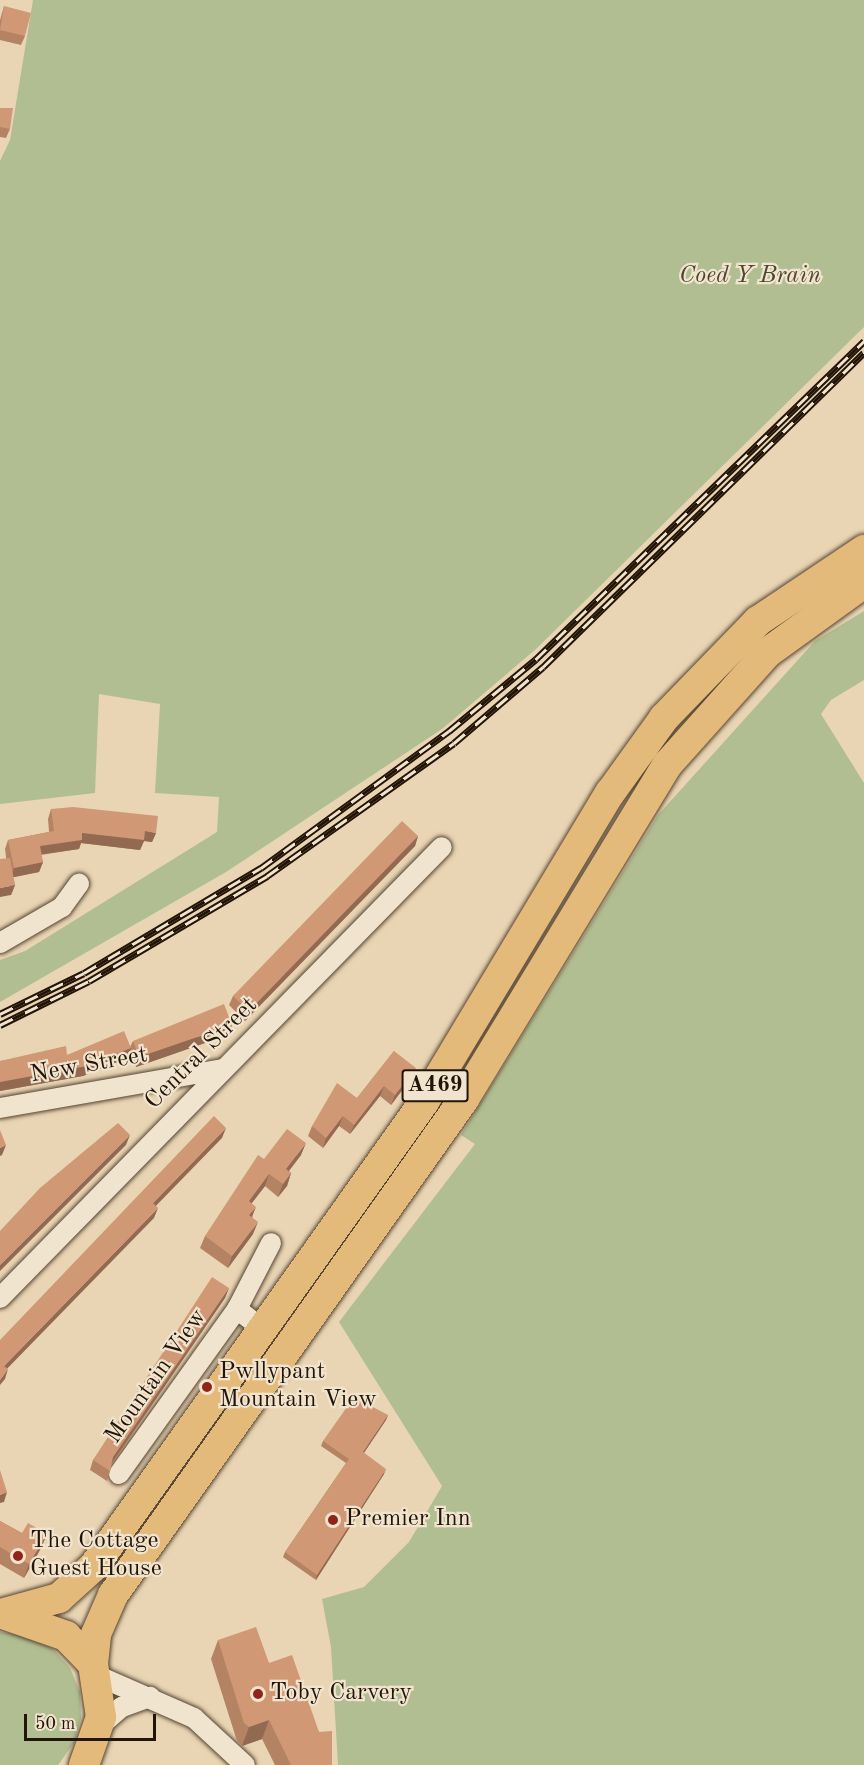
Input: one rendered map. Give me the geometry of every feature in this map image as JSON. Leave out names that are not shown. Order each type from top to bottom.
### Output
[{"type":"main road","name":"A469","points":[[1,1614],[59,1598],[85,1577],[424,1102],[610,793],[664,718],[758,621],[864,550]]},
{"type":"main road","name":"A469","points":[[95,1670],[96,1634],[113,1595],[464,1099],[667,765],[767,653],[864,583]]},
{"type":"main road","points":[[1,1614],[66,1636],[95,1670],[101,1725],[85,1764]]},
{"type":"street","name":"Central Street","points":[[0,1298],[442,847]]},
{"type":"street","points":[[0,943],[62,907],[79,884]]},
{"type":"street","name":"New Street","points":[[0,1108],[223,1069]]},
{"type":"street","name":"Mountain View","points":[[119,1474],[237,1309],[271,1243]]},
{"type":"street","name":"Mountain View","points":[[237,1309],[263,1329]]},
{"type":"street","points":[[95,1670],[194,1718],[245,1765]]},
{"type":"street","points":[[101,1725],[122,1707],[150,1698]]},
{"type":"green space","name":"Coed Y Brain","points":[[33,0],[864,0],[864,327],[536,649],[442,729],[226,872],[0,1002],[0,960],[25,951],[217,832],[219,797],[155,793],[160,704],[99,694],[95,793],[0,804],[0,161],[10,140]]},
{"type":"green space","points":[[864,611],[864,680],[831,700],[821,714],[864,783],[864,1765],[338,1765],[331,1647],[322,1599],[364,1587],[409,1542],[442,1486],[339,1322],[475,1144],[461,1135],[658,815],[815,641]]},
{"type":"green space","points":[[0,1632],[31,1636],[53,1649],[70,1668],[80,1692],[81,1718],[74,1743],[58,1765],[0,1765]]},
{"type":"building","points":[[4,6],[31,13],[25,36],[0,30]]},
{"type":"building","points":[[0,108],[13,108],[10,129],[0,127]]},
{"type":"building","points":[[73,807],[158,816],[156,833],[145,831],[144,840],[82,833],[82,840],[40,846],[43,862],[14,868],[8,840],[54,831],[51,809]]},
{"type":"building","points":[[402,821],[418,836],[249,1011],[233,996]]},
{"type":"building","points":[[10,858],[15,885],[0,888],[0,859]]},
{"type":"building","points":[[224,1004],[232,1025],[139,1057],[133,1041]]},
{"type":"building","points":[[124,1031],[131,1048],[87,1066],[0,1082],[0,1061],[66,1046],[67,1055]]},
{"type":"building","points":[[394,1051],[416,1068],[395,1095],[384,1086],[354,1125],[343,1116],[326,1138],[312,1126],[337,1083],[357,1098]]},
{"type":"building","points":[[214,1116],[226,1128],[153,1203],[158,1208],[4,1366],[8,1369],[0,1380],[0,1340]]},
{"type":"building","points":[[118,1123],[130,1135],[0,1265],[0,1231],[40,1188]]},
{"type":"building","points":[[287,1129],[306,1143],[286,1169],[291,1173],[283,1184],[269,1174],[249,1201],[256,1207],[249,1215],[258,1222],[232,1256],[205,1236],[258,1155],[264,1159]]},
{"type":"building","points":[[0,1130],[6,1145],[0,1148]]},
{"type":"building","points":[[212,1277],[229,1288],[113,1457],[110,1471],[93,1460]]},
{"type":"building","name":"Premier Inn","points":[[354,1397],[388,1415],[363,1452],[386,1469],[317,1575],[285,1552],[349,1459],[323,1441]]},
{"type":"building","points":[[0,1470],[7,1492],[0,1495]]},
{"type":"building","points":[[0,1521],[22,1533],[28,1523],[47,1534],[29,1564],[0,1547]]},
{"type":"building","name":"Toby Carvery","points":[[256,1627],[269,1663],[292,1655],[319,1732],[332,1731],[332,1765],[291,1765],[269,1720],[249,1727],[244,1723],[218,1640]]},
{"type":"railway","points":[[0,1014],[84,973],[261,868],[449,731],[536,659],[864,341]]},
{"type":"railway","points":[[0,1025],[89,981],[267,876],[454,743],[543,667],[864,353]]},
{"type":"place","name":"Pwllypant Mountain View","points":[[207,1387]]},
{"type":"place","name":"Premier Inn","points":[[333,1520]]},
{"type":"place","name":"The Cottage Guest House","points":[[18,1556]]},
{"type":"place","name":"Toby Carvery","points":[[258,1694]]}]
